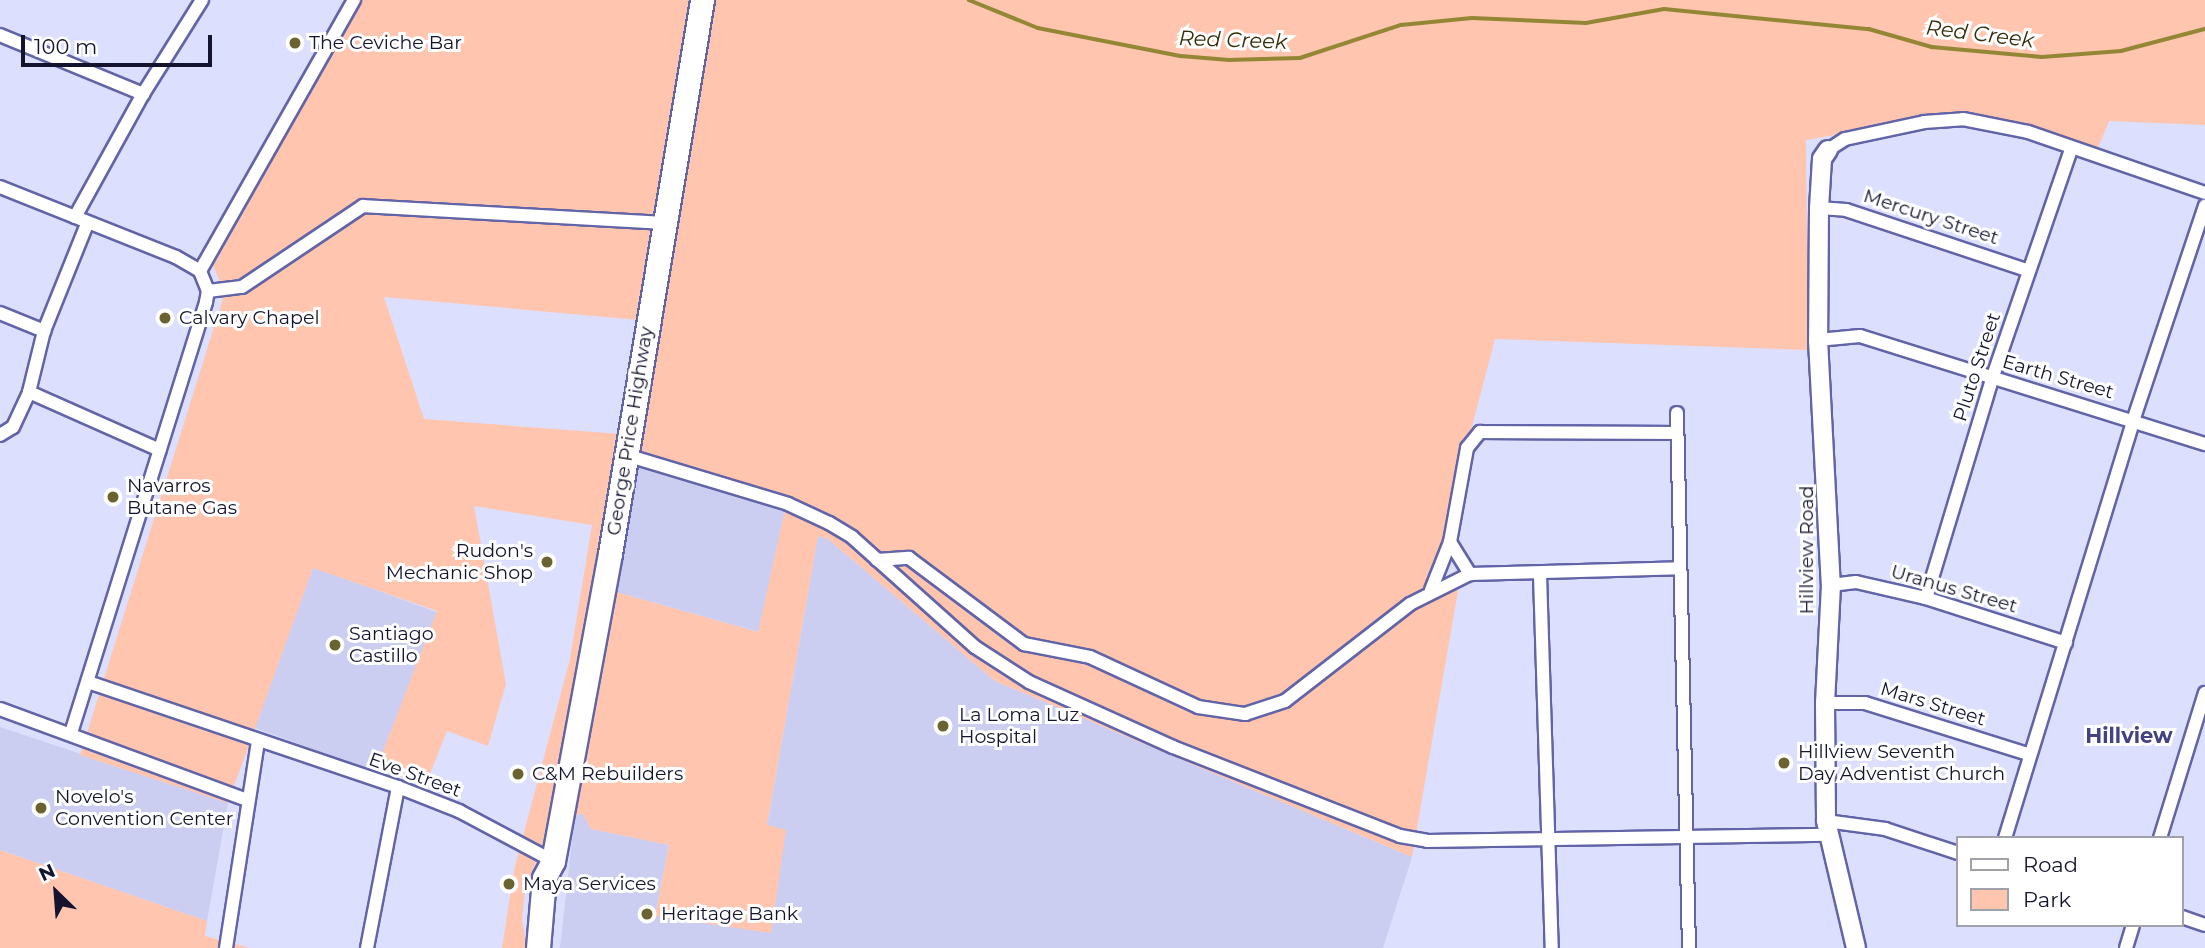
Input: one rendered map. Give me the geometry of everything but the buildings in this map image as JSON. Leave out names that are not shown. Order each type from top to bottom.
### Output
[{"type":"highway","name":"George Price Highway","points":[[538,948],[544,878],[553,861],[702,0]]},
{"type":"highway","name":"George Price Highway","points":[[552,948],[558,880],[553,861]]},
{"type":"street","points":[[0,435],[13,427],[29,392],[44,331],[81,221],[143,94],[202,0]]},
{"type":"street","points":[[200,271],[354,0]]},
{"type":"street","points":[[0,36],[143,94]]},
{"type":"street","points":[[1828,150],[1858,136],[1963,120],[2028,132],[2071,150],[2205,193]]},
{"type":"street","name":"Hillview Road","points":[[1828,150],[1822,159],[1819,208],[1818,340],[1831,585],[1825,703],[1827,828],[1856,948]]},
{"type":"street","name":"Pluto Street","points":[[1926,598],[1992,379],[2071,150]]},
{"type":"street","points":[[0,187],[176,257],[200,271],[208,291],[71,733]]},
{"type":"street","points":[[208,291],[242,287],[363,206],[664,223]]},
{"type":"street","points":[[2006,836],[2028,754],[2066,643],[2134,418],[2205,206]]},
{"type":"street","name":"Mercury Street","points":[[1819,208],[1846,210],[2029,271]]},
{"type":"street","points":[[0,313],[44,331]]},
{"type":"street","name":"Earth Street","points":[[1818,340],[1860,336],[1992,379],[2134,418],[2205,444]]},
{"type":"street","points":[[29,392],[160,450]]},
{"type":"street","points":[[1677,413],[1675,433],[1681,568],[1689,948]]},
{"type":"street","points":[[1431,590],[1450,542],[1467,448],[1480,432],[1675,433]]},
{"type":"street","points":[[625,455],[798,509],[852,537],[998,664],[1173,747],[1400,836],[1427,841],[1688,838],[1827,828],[1885,829],[1956,852]]},
{"type":"street","points":[[1450,542],[1470,574]]},
{"type":"street","points":[[877,559],[909,558],[1024,645],[1090,657],[1198,707],[1233,714],[1271,709],[1285,701],[1431,590],[1470,574],[1540,575],[1681,568]]},
{"type":"street","points":[[1540,575],[1552,948]]},
{"type":"street","name":"Uranus Street","points":[[1831,585],[1856,582],[1926,598],[2066,643]]},
{"type":"street","name":"Eve Street","points":[[88,682],[398,787],[459,811],[553,861]]},
{"type":"street","points":[[2161,836],[2205,694]]},
{"type":"street","name":"Mars Street","points":[[1825,703],[1865,703],[2028,754]]},
{"type":"street","points":[[0,709],[247,800]]},
{"type":"street","points":[[226,948],[258,741]]},
{"type":"street","points":[[367,948],[398,787]]},
{"type":"street","points":[[2184,918],[2205,925]]},
{"type":"street","points":[[2126,948],[2132,927]]},
{"type":"shaded area","points":[[636,460],[786,505],[759,632],[616,592]]},
{"type":"shaded area","name":"La Loma Luz Hospital","points":[[818,536],[828,539],[995,681],[1412,857],[1383,948],[560,948],[575,815],[583,814],[591,829],[669,845],[655,915],[786,830],[767,826]]},
{"type":"shaded area","points":[[313,567],[437,612],[379,773],[255,728]]},
{"type":"shaded area","points":[[0,727],[228,803],[207,921],[0,850]]},
{"type":"green space","points":[[362,0],[693,0],[639,320],[384,297],[424,419],[621,434],[554,815],[525,890],[522,919],[527,948],[502,948],[514,870],[570,659],[592,525],[474,506],[506,684],[488,746],[447,731],[425,786],[377,767],[437,611],[313,568],[228,803],[80,755],[225,292],[213,266]]},
{"type":"green space","points":[[708,0],[2205,0],[2205,125],[2109,121],[2096,153],[1988,118],[1919,120],[1806,140],[1808,350],[1495,339],[1428,593],[1459,585],[1412,857],[995,681],[828,539],[818,536],[767,825],[786,830],[771,933],[655,916],[669,845],[591,829],[583,814],[575,815],[616,592],[758,632],[786,505],[636,460]]},
{"type":"green space","points":[[0,850],[207,921],[205,936],[250,948],[0,948]]},
{"type":"waterway","name":"Red Creek","points":[[969,0],[1038,28],[1181,56],[1229,60],[1300,58],[1401,25],[1472,18],[1586,23],[1664,9],[1869,29],[1932,47],[2042,57],[2121,51],[2205,29]]},
{"type":"place","name":"The Ceviche Bar","points":[[295,43]]},
{"type":"place","name":"Calvary Chapel","points":[[165,318]]},
{"type":"place","name":"Navarros Butane Gas","points":[[113,497]]},
{"type":"place","name":"Rudon's Mechanic Shop","points":[[547,562]]},
{"type":"place","name":"Santiago Castillo","points":[[335,645]]},
{"type":"place","name":"La Loma Luz Hospital","points":[[943,726]]},
{"type":"place","name":"Hillview Seventh Day Adventist Church","points":[[1784,763]]},
{"type":"place","name":"C&M Rebuilders","points":[[518,774]]},
{"type":"place","name":"Novelo's Convention Center","points":[[41,808]]},
{"type":"place","name":"Maya Services","points":[[509,884]]},
{"type":"place","name":"Heritage Bank","points":[[647,914]]},
{"type":"district","name":"Hillview","points":[[2129,736]]}]
